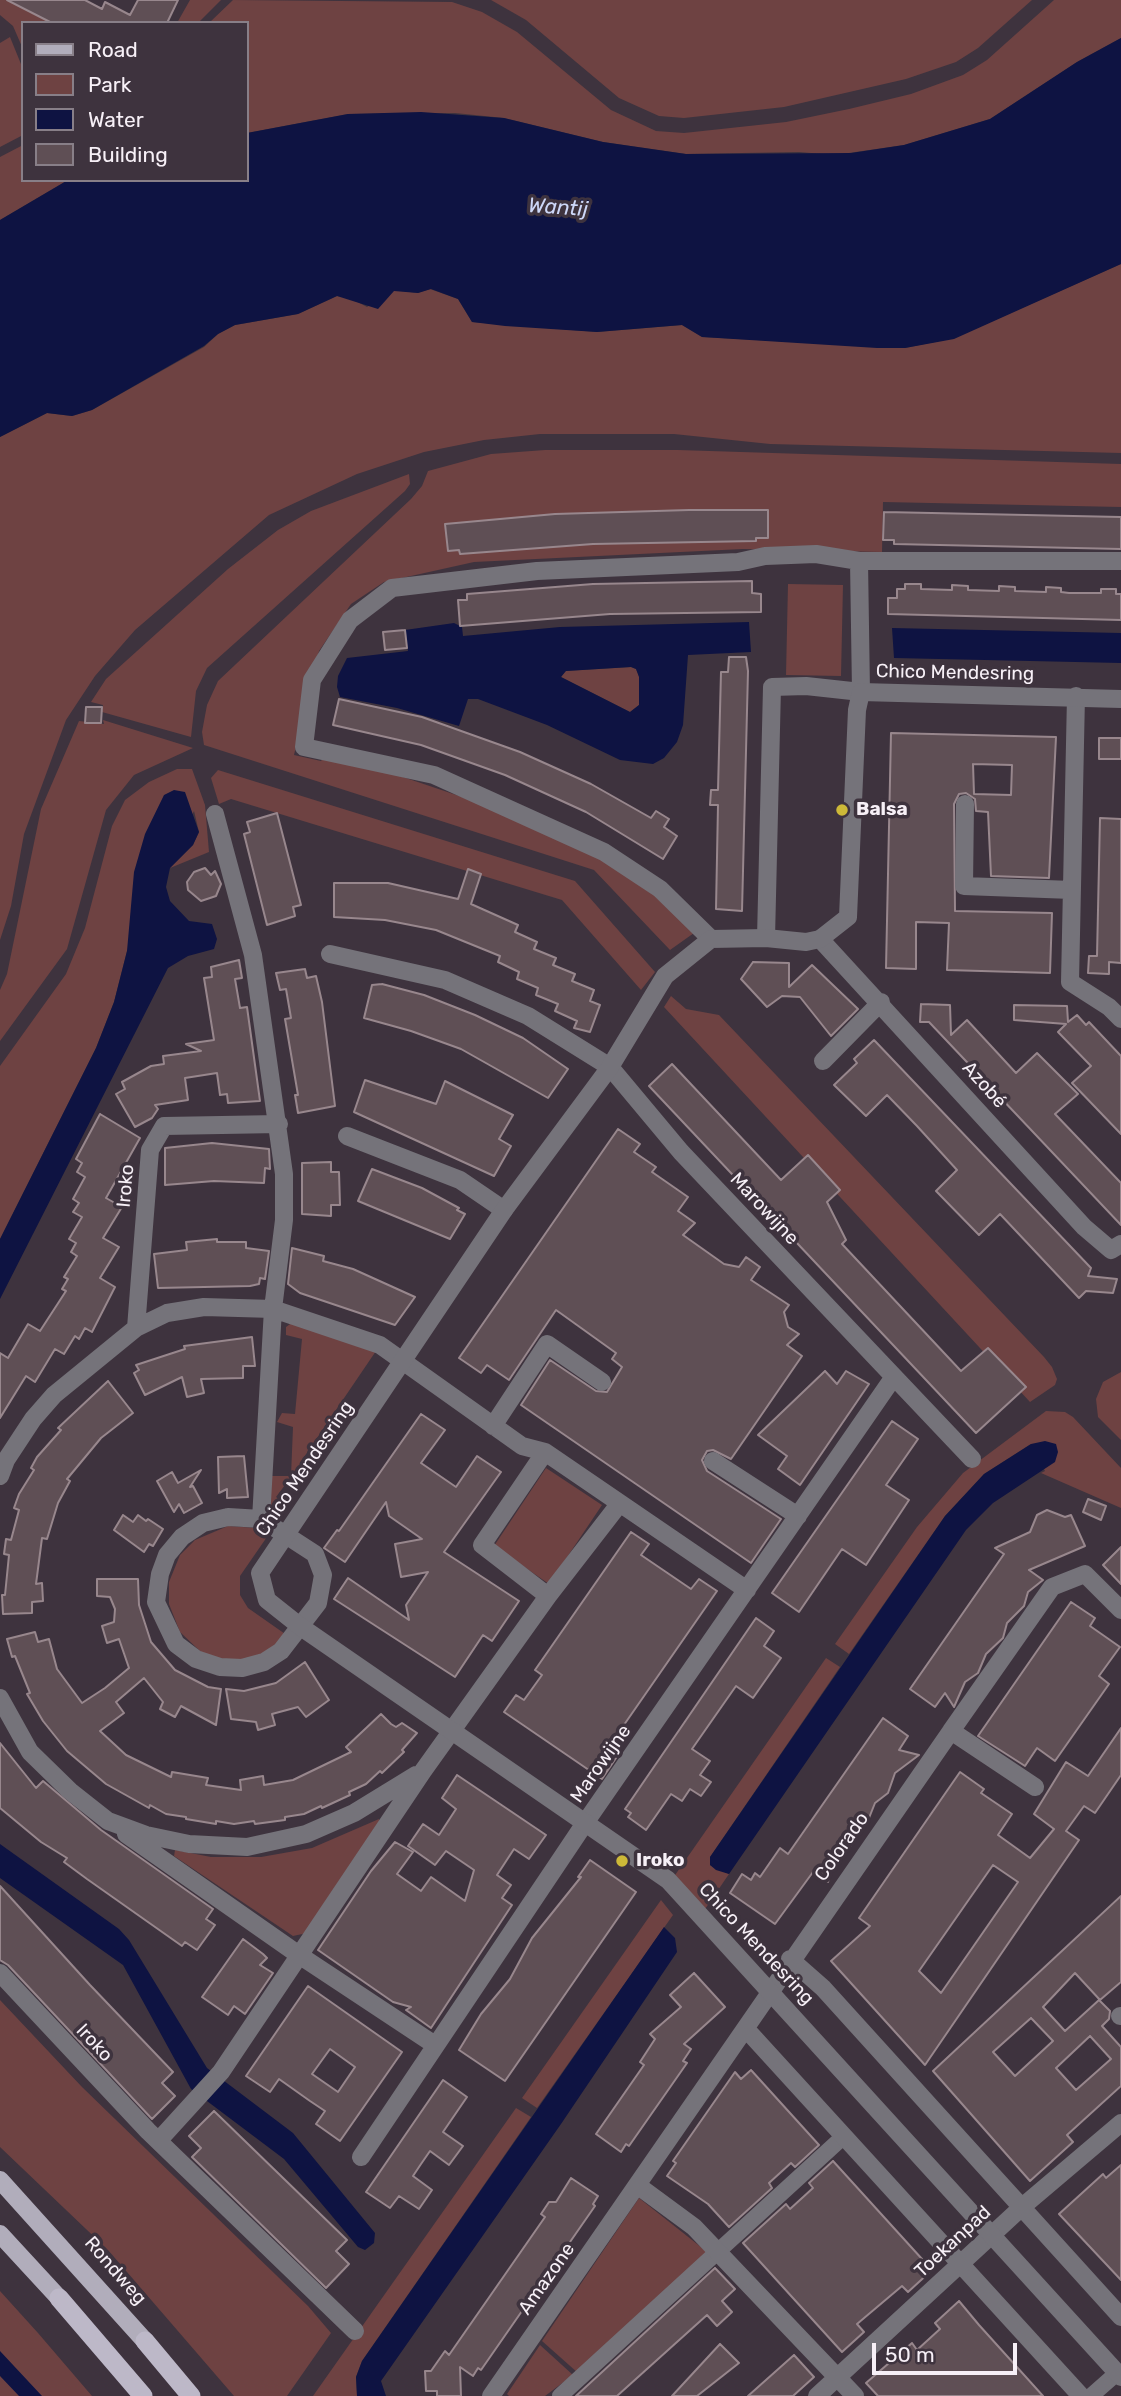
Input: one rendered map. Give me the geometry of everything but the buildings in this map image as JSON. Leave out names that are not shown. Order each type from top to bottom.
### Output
[{"type":"highway","points":[[59,2298],[143,2396]]},
{"type":"highway","name":"Rondweg","points":[[145,2341],[191,2396]]},
{"type":"main road","name":"Rondweg","points":[[0,2180],[145,2341]]},
{"type":"main road","points":[[0,2234],[59,2298]]},
{"type":"street","points":[[820,939],[806,942],[766,938],[711,939],[660,889],[604,852],[434,775],[304,747],[312,680],[350,620],[391,588],[537,571],[738,562],[765,556],[816,554],[859,561],[1121,561]]},
{"type":"street","points":[[766,938],[772,687],[806,686],[861,692],[859,561]]},
{"type":"street","name":"Chico Mendesring","points":[[820,939],[848,917],[857,710],[861,692],[1121,699]]},
{"type":"street","points":[[1076,696],[1070,982],[1109,1007],[1121,1019]]},
{"type":"street","points":[[965,804],[964,886],[1072,890]]},
{"type":"street","points":[[215,814],[253,955],[279,1124],[284,1220],[273,1309],[261,1519]]},
{"type":"street","name":"Chico Mendesring","points":[[711,939],[665,976],[610,1066],[504,1210],[403,1363],[284,1534],[260,1573],[267,1600],[301,1627],[668,1880],[1120,2373]]},
{"type":"street","name":"Azobé","points":[[820,939],[881,1002],[1084,1227],[1111,1250],[1121,1244]]},
{"type":"street","points":[[330,954],[445,980],[528,1016],[610,1066]]},
{"type":"street","points":[[822,1061],[881,1002]]},
{"type":"street","name":"Marowijne","points":[[610,1066],[681,1152],[972,1459]]},
{"type":"street","name":"Iroko","points":[[136,1328],[150,1150],[164,1126],[279,1124]]},
{"type":"street","points":[[347,1136],[460,1180],[504,1210]]},
{"type":"street","points":[[0,1476],[6,1460],[33,1419],[54,1395],[136,1328],[167,1313],[204,1307],[273,1309],[380,1345],[522,1446],[545,1452],[747,1590]]},
{"type":"street","points":[[493,1426],[547,1345],[602,1382]]},
{"type":"street","name":"Marowijne","points":[[585,1823],[893,1378]]},
{"type":"street","points":[[545,1452],[482,1545],[548,1596]]},
{"type":"street","points":[[713,1461],[799,1516]]},
{"type":"street","points":[[160,2139],[195,2104],[221,2071],[423,1771],[548,1596],[620,1503]]},
{"type":"street","points":[[228,1517],[261,1519],[284,1534],[315,1555],[323,1575],[318,1604],[281,1650],[264,1662],[242,1668],[220,1667],[196,1659],[176,1644],[156,1602],[160,1574],[167,1555],[182,1537],[203,1523],[228,1517]]},
{"type":"street","name":"Colorado","points":[[769,1989],[1052,1587],[1085,1574],[1121,1609]]},
{"type":"street","points":[[0,1698],[30,1752],[70,1791],[108,1821],[299,1955],[435,2045]]},
{"type":"street","points":[[951,1731],[1035,1787]]},
{"type":"street","points":[[108,1821],[146,1835],[189,1844],[247,1847],[306,1834],[342,1818],[423,1771]]},
{"type":"street","points":[[361,2157],[585,1823]]},
{"type":"street","name":"Chico Mendesring","points":[[790,1959],[823,1987],[1121,2317]]},
{"type":"street","name":"Iroko","points":[[0,1973],[148,2131],[160,2139],[355,2331]]},
{"type":"street","name":"Amazone","points":[[491,2396],[746,2029],[769,1989]]},
{"type":"street","points":[[746,2029],[1081,2396]]},
{"type":"street","name":"Toekanpad","points":[[817,2396],[1022,2207],[1121,2123]]},
{"type":"street","points":[[560,2396],[843,2137]]},
{"type":"street","points":[[637,2185],[694,2227],[855,2396]]},
{"type":"street","points":[[1091,2396],[1120,2373]]},
{"type":"green space","points":[[0,0],[7,0],[48,21],[21,21],[21,44],[13,26],[0,15]]},
{"type":"green space","points":[[190,0],[221,0],[200,21],[178,21]]},
{"type":"green space","points":[[233,0],[452,2],[482,12],[517,32],[611,110],[656,131],[684,133],[786,122],[911,94],[963,75],[987,60],[1054,0],[1121,0],[1121,38],[1077,62],[990,119],[904,145],[835,155],[799,152],[686,154],[603,142],[504,118],[455,113],[348,114],[248,133],[248,21],[211,21]]},
{"type":"green space","points":[[491,0],[1032,0],[978,48],[956,62],[906,79],[784,107],[684,118],[659,116],[619,98],[526,20]]},
{"type":"green space","points":[[10,37],[21,64],[21,136],[0,147],[0,43]]},
{"type":"green space","points":[[21,146],[21,182],[65,182],[0,220],[0,157]]},
{"type":"green space","points":[[1121,264],[1121,453],[770,444],[674,434],[540,434],[484,440],[424,452],[357,474],[269,515],[135,630],[95,676],[66,720],[24,834],[11,906],[0,940],[0,437],[47,413],[72,416],[92,410],[204,347],[218,334],[235,325],[298,314],[337,296],[350,298],[367,307],[394,290],[418,293],[430,289],[458,299],[472,322],[597,332],[682,325],[702,337],[905,348],[954,338]]},
{"type":"green space","points":[[545,450],[678,450],[1121,464],[1121,507],[883,502],[882,552],[743,549],[474,562],[384,582],[351,604],[319,651],[294,755],[321,761],[324,757],[400,776],[480,803],[598,857],[654,895],[694,933],[670,950],[594,870],[204,745],[202,732],[207,705],[218,681],[411,499],[422,486],[428,471],[491,454]]},
{"type":"green space","points":[[409,474],[410,484],[405,491],[207,668],[196,691],[191,737],[102,712],[103,705],[91,702],[106,679],[228,569],[278,530],[311,511]]},
{"type":"green space","points":[[788,584],[843,585],[841,676],[786,675]]},
{"type":"green space","points":[[631,667],[636,669],[639,676],[639,705],[630,712],[561,677],[565,671]]},
{"type":"green space","points":[[103,720],[193,748],[134,775],[106,810],[67,949],[0,1041],[0,990],[7,974],[41,809],[79,721],[104,724]]},
{"type":"green space","points":[[177,769],[192,769],[205,805],[209,852],[170,868],[193,845],[199,832],[194,811],[127,951],[114,1002],[96,1048],[0,1239],[0,1066],[66,974],[85,928],[112,826],[125,800],[149,782]]},
{"type":"green space","points":[[218,770],[575,881],[655,972],[641,990],[562,900],[231,799],[219,804],[211,778]]},
{"type":"green space","points":[[671,996],[686,1009],[719,1015],[1044,1357],[1057,1379],[1055,1385],[1030,1402],[664,1007]]},
{"type":"green space","points":[[293,1322],[376,1351],[300,1463],[312,1471],[301,1485],[291,1477],[276,1497],[288,1506],[283,1514],[274,1513],[271,1506],[271,1476],[291,1476],[293,1427],[277,1422],[282,1413],[295,1414],[302,1339],[286,1335],[286,1327]]},
{"type":"green space","points":[[1121,1372],[1121,1440],[1098,1417],[1096,1399],[1103,1382]]},
{"type":"green space","points":[[1046,1411],[1065,1412],[1073,1417],[1121,1468],[1121,1508],[1041,1473],[1045,1471],[1031,1444],[984,1474],[945,1516],[849,1654],[835,1644],[917,1527],[963,1473]]},
{"type":"green space","points":[[546,1468],[602,1505],[549,1584],[494,1546]]},
{"type":"green space","points":[[228,1526],[257,1528],[269,1534],[240,1576],[240,1595],[248,1608],[288,1636],[259,1656],[229,1662],[201,1652],[180,1632],[169,1604],[169,1582],[180,1555],[195,1540]]},
{"type":"green space","points":[[826,1658],[840,1667],[710,1857],[710,1865],[729,1874],[703,1912],[673,1878]]},
{"type":"green space","points":[[379,1819],[380,1824],[307,1933],[293,1936],[174,1856],[175,1850],[211,1857],[261,1857],[312,1848]]},
{"type":"green space","points":[[661,1900],[673,1915],[537,2108],[522,2098]]},
{"type":"green space","points":[[0,2000],[82,2087],[308,2306],[331,2333],[287,2396],[234,2396],[108,2250],[0,2147]]},
{"type":"green space","points":[[516,2108],[531,2117],[362,2361],[356,2377],[357,2396],[313,2396]]},
{"type":"green space","points":[[639,2198],[711,2255],[578,2373],[542,2341]]},
{"type":"green space","points":[[0,2291],[38,2333],[92,2396],[0,2396]]},
{"type":"green space","points":[[540,2345],[573,2375],[545,2396],[509,2396],[507,2394]]},
{"type":"water","name":"Wantij","points":[[1121,38],[1121,264],[954,339],[905,348],[877,348],[702,337],[682,325],[597,332],[505,326],[472,322],[458,299],[431,289],[418,293],[394,291],[378,309],[337,296],[298,314],[235,325],[204,346],[92,410],[72,416],[47,413],[0,437],[0,220],[65,182],[248,182],[248,133],[348,114],[421,112],[504,118],[603,142],[686,154],[851,153],[904,145],[990,119],[1077,62]]},
{"type":"water","points":[[749,622],[751,652],[688,655],[683,725],[677,742],[664,758],[653,764],[620,760],[547,725],[478,699],[468,699],[459,726],[397,708],[340,697],[337,687],[338,676],[347,658],[408,651],[405,630],[454,623],[462,627],[463,636],[560,627]],"holes":[[[631,667],[636,669],[639,677],[639,705],[630,712],[561,677],[566,671]]]},
{"type":"water","points":[[892,628],[1121,633],[1121,663],[894,658]]},
{"type":"water","points":[[174,790],[185,792],[199,832],[193,845],[170,868],[166,887],[170,901],[189,921],[212,924],[217,939],[214,949],[188,956],[168,968],[0,1299],[0,1239],[96,1048],[114,1002],[127,951],[134,872],[145,834],[164,795]]},
{"type":"water","points":[[1045,1441],[1056,1444],[1058,1452],[1055,1462],[993,1503],[966,1530],[729,1874],[716,1870],[710,1865],[710,1857],[945,1516],[984,1474],[1031,1444]]},
{"type":"water","points":[[0,1844],[119,1929],[129,1940],[207,2068],[293,2133],[375,2233],[374,2243],[365,2250],[358,2247],[284,2159],[191,2089],[123,1965],[0,1878]]},
{"type":"water","points":[[664,1927],[675,1938],[677,1952],[561,2124],[381,2381],[386,2396],[357,2396],[356,2377],[362,2361]]},
{"type":"water","points":[[0,2351],[42,2396],[19,2396],[0,2376]]},
{"type":"place","name":"Balsa","points":[[842,810]]},
{"type":"place","name":"Iroko","points":[[622,1861]]}]
